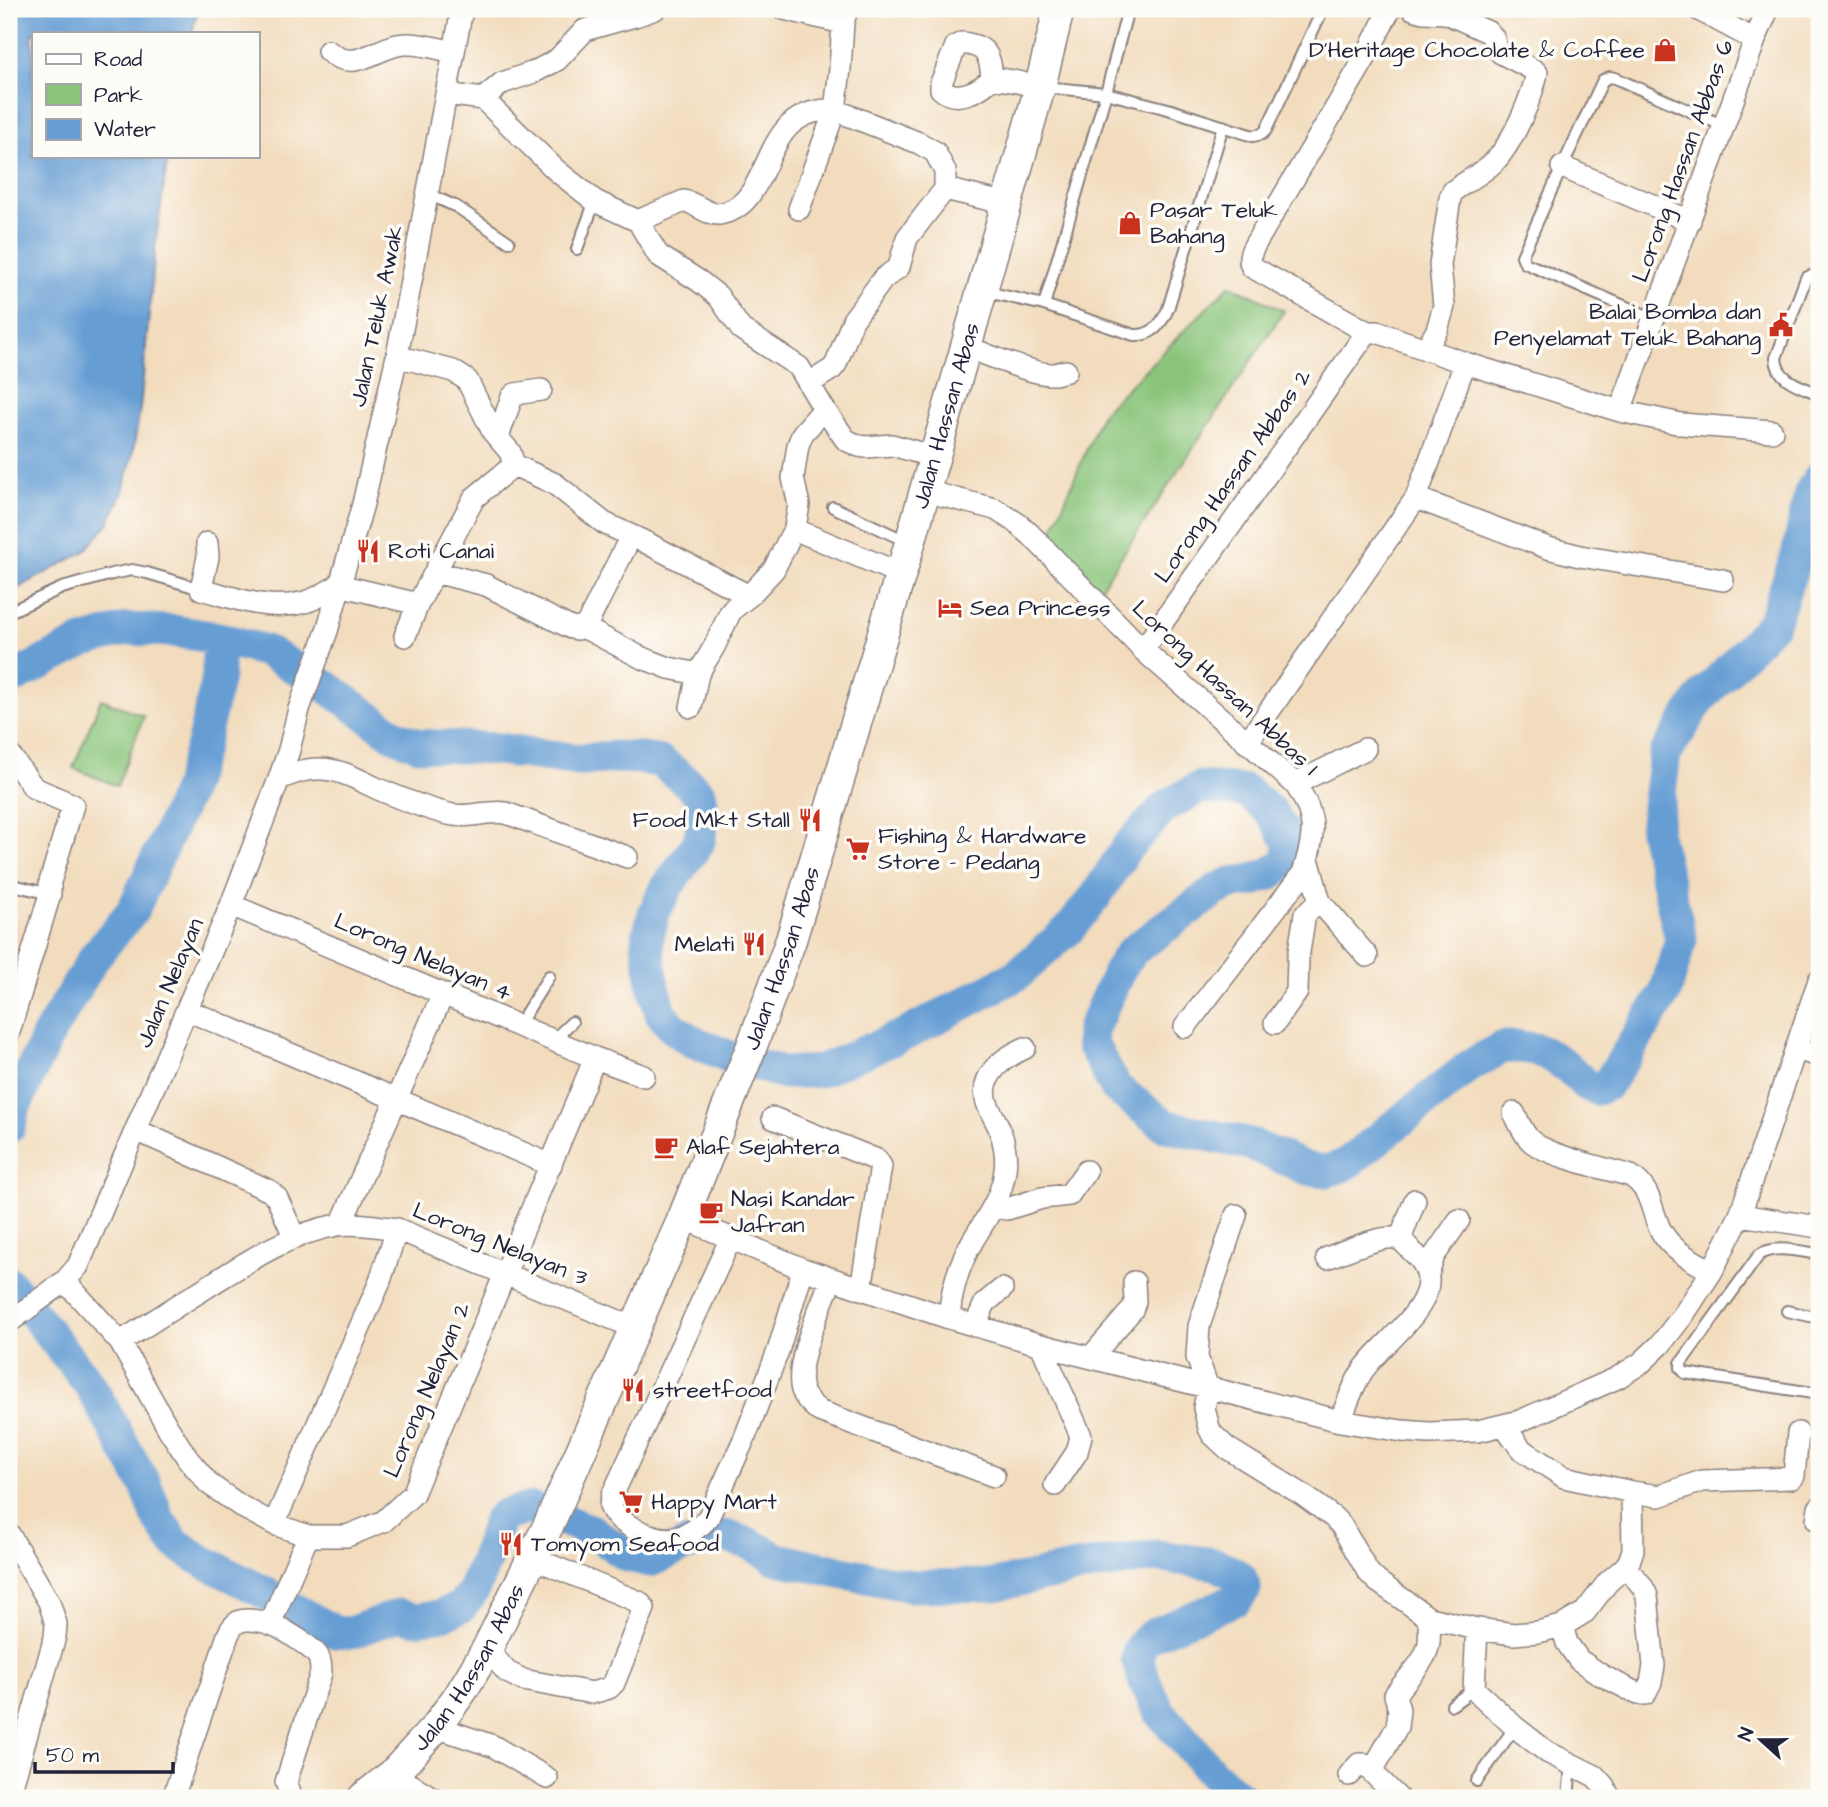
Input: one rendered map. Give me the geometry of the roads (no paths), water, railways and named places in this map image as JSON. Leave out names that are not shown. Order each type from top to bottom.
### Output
[{"type":"main road","name":"Jalan Hassan Abas","points":[[363,1798],[393,1774],[436,1727],[487,1649],[533,1558],[635,1328],[683,1218],[751,1048],[791,940],[910,543],[1040,87],[1059,9]]},
{"type":"street","name":"Jalan Teluk Awak","points":[[327,631],[363,504],[397,356],[462,9]]},
{"type":"street","points":[[784,9],[845,16],[835,110],[799,209]]},
{"type":"street","points":[[1390,9],[1364,60],[1251,252],[1250,263],[1256,271],[1367,332],[1377,332],[1465,363],[1620,411],[1681,424],[1772,431]]},
{"type":"street","points":[[1413,9],[1447,13],[1488,32],[1499,50],[1537,73],[1517,129],[1499,156],[1492,164],[1453,191],[1450,198],[1440,265],[1444,306],[1437,330],[1426,349]]},
{"type":"street","points":[[1697,9],[1755,40]]},
{"type":"street","name":"Lorong Hassan Abbas 6","points":[[1620,411],[1755,40],[1769,9]]},
{"type":"street","points":[[482,99],[502,83],[534,72],[557,60],[585,30],[650,10]]},
{"type":"street","points":[[328,51],[344,61],[406,44],[454,52]]},
{"type":"street","points":[[992,78],[1040,87]]},
{"type":"street","points":[[446,94],[482,99],[557,171],[595,201],[638,221],[658,255],[718,296],[741,329],[802,370],[824,409],[846,440],[866,447],[892,445],[934,457]]},
{"type":"street","points":[[638,221],[684,201],[714,214],[736,208],[757,181],[786,127],[806,114],[823,110],[835,110],[919,143],[935,152],[946,171],[945,189],[907,238],[899,267],[883,279],[853,320],[836,364],[810,383]]},
{"type":"street","points":[[1562,167],[1690,221]]},
{"type":"street","points":[[945,189],[1007,204]]},
{"type":"street","name":"Lorong Hassan Abbas 2","points":[[1143,650],[1367,332]]},
{"type":"street","points":[[965,346],[1042,372],[1054,374],[1066,371]]},
{"type":"street","points":[[397,356],[442,368],[467,380],[490,427],[510,452],[514,465],[555,484],[604,523],[645,535],[749,596]]},
{"type":"street","points":[[1247,743],[1416,498],[1465,363]]},
{"type":"street","points":[[498,437],[512,397],[515,394],[541,390]]},
{"type":"street","points":[[691,707],[698,674],[730,613],[774,569],[794,533],[799,505],[793,478],[798,444],[803,433],[824,409]]},
{"type":"street","points":[[405,636],[418,604],[474,498],[514,465]]},
{"type":"street","name":"Lorong Hassan Abbas 1","points":[[925,491],[995,509],[1017,523],[1143,650],[1295,784],[1307,801],[1312,838],[1303,873],[1185,1027]]},
{"type":"street","points":[[1416,498],[1548,548],[1580,556],[1723,580]]},
{"type":"street","points":[[794,533],[801,532],[901,573]]},
{"type":"street","points":[[435,572],[486,585],[577,629],[588,622],[645,535]]},
{"type":"street","points":[[207,543],[207,566],[201,589],[275,606],[307,602],[340,585],[418,604]]},
{"type":"street","points":[[583,627],[640,657],[668,668],[698,674]]},
{"type":"street","name":"Jalan Nelayan","points":[[12,1320],[57,1288],[78,1266],[231,905],[279,779],[299,709],[327,631]]},
{"type":"street","points":[[1295,784],[1365,749]]},
{"type":"street","points":[[9,754],[34,788],[73,805],[9,1032]]},
{"type":"street","points":[[279,779],[298,771],[320,769],[343,773],[440,811],[467,816],[491,811],[506,813],[627,857]]},
{"type":"street","points":[[1308,859],[1320,902],[1367,956]]},
{"type":"street","points":[[1275,1023],[1297,992],[1298,958],[1305,914],[1320,902]]},
{"type":"street","name":"Lorong Nelayan 4","points":[[231,905],[595,1058],[644,1076]]},
{"type":"street","points":[[683,1218],[831,1280],[1041,1345],[1208,1388],[1383,1429],[1429,1433],[1478,1430],[1504,1425],[1520,1421],[1616,1378],[1641,1363],[1660,1345],[1684,1314],[1712,1271],[1740,1215],[1819,980]]},
{"type":"street","points":[[341,1224],[443,994]]},
{"type":"street","points":[[187,1010],[551,1165]]},
{"type":"street","points":[[949,1318],[950,1303],[959,1271],[973,1240],[994,1207],[1006,1165],[1001,1131],[985,1093],[989,1077],[999,1062],[1025,1048]]},
{"type":"street","points":[[1796,1049],[1819,1056]]},
{"type":"street","name":"Lorong Nelayan 2","points":[[57,1288],[120,1342],[168,1428],[188,1459],[209,1484],[242,1507],[275,1524],[308,1536],[347,1536],[384,1521],[413,1494],[595,1058]]},
{"type":"street","points":[[1514,1113],[1528,1139],[1535,1145],[1631,1176],[1639,1181],[1646,1190],[1661,1231],[1692,1261],[1712,1271]]},
{"type":"street","points":[[773,1118],[880,1163],[861,1289]]},
{"type":"street","points":[[136,1130],[270,1191],[277,1198],[295,1238]]},
{"type":"street","points":[[994,1207],[1007,1209],[1042,1198],[1069,1195],[1086,1171]]},
{"type":"street","points":[[1400,1240],[1415,1200]]},
{"type":"street","points":[[1236,1215],[1199,1326],[1198,1357],[1208,1388],[1204,1408],[1209,1428],[1227,1448],[1333,1517],[1341,1525],[1372,1576],[1429,1618],[1514,1634],[1562,1626],[1585,1612],[1608,1582],[1629,1562],[1633,1550],[1633,1492]]},
{"type":"street","points":[[1740,1215],[1819,1227]]},
{"type":"street","points":[[1340,1421],[1362,1372],[1413,1316],[1422,1302],[1434,1256],[1459,1220]]},
{"type":"street","name":"Lorong Nelayan 3","points":[[120,1342],[272,1247],[341,1224],[397,1229],[635,1328]]},
{"type":"street","points":[[275,1524],[379,1284],[397,1229]]},
{"type":"street","points":[[731,1238],[612,1496],[610,1506],[617,1518],[644,1533],[659,1538],[675,1538],[700,1526],[708,1518],[745,1437],[778,1351],[803,1269]]},
{"type":"street","points":[[1327,1258],[1386,1238],[1400,1240],[1422,1261],[1428,1274]]},
{"type":"street","points":[[831,1280],[802,1362],[800,1377],[809,1402],[819,1411],[994,1476]]},
{"type":"street","points":[[1091,1357],[1132,1310],[1135,1302],[1135,1282]]},
{"type":"street","points":[[975,1326],[985,1303],[1002,1289]]},
{"type":"street","points":[[1041,1345],[1081,1436],[1077,1452],[1055,1485]]},
{"type":"street","points":[[1504,1425],[1518,1446],[1564,1477],[1660,1496],[1702,1481],[1790,1479],[1794,1476],[1798,1433]]},
{"type":"street","points":[[9,1534],[49,1602],[56,1624],[55,1637],[12,1770],[9,1796]]},
{"type":"street","points":[[173,1798],[228,1635],[239,1621],[277,1608],[308,1536]]},
{"type":"street","points":[[487,1649],[507,1672],[523,1680],[592,1693],[609,1688],[614,1683],[643,1605],[533,1558]]},
{"type":"street","points":[[1562,1626],[1570,1649],[1589,1667],[1638,1694],[1645,1694],[1654,1666],[1647,1596],[1643,1585],[1624,1569]]},
{"type":"street","points":[[277,1608],[317,1656],[321,1673],[286,1782],[292,1798]]},
{"type":"street","points":[[1372,1771],[1397,1727],[1399,1710],[1395,1695],[1428,1648],[1429,1618]]},
{"type":"street","points":[[1477,1629],[1474,1689],[1547,1752],[1600,1780],[1610,1798]]},
{"type":"street","points":[[436,1727],[493,1746],[547,1777]]},
{"type":"street","points":[[1349,1775],[1364,1764],[1398,1798]]},
{"type":"street","points":[[393,1774],[433,1798]]},
{"type":"lane","points":[[1044,305],[1128,9]]},
{"type":"lane","points":[[1040,87],[1106,93],[1253,136],[1262,134],[1323,9]]},
{"type":"lane","points":[[1654,319],[1523,261],[1522,256],[1603,80],[1615,78],[1724,126]]},
{"type":"lane","points":[[982,291],[1044,305],[1134,335],[1144,336],[1155,329],[1163,322],[1168,309],[1223,126]]},
{"type":"lane","points":[[428,194],[457,207],[509,242]]},
{"type":"lane","points":[[577,249],[595,201]]},
{"type":"lane","points":[[1819,278],[1806,278],[1776,358],[1784,378],[1819,394]]},
{"type":"lane","points":[[833,507],[910,543]]},
{"type":"lane","points":[[9,612],[62,588],[132,570],[201,589]]},
{"type":"lane","points":[[9,884],[50,894]]},
{"type":"lane","points":[[518,1026],[549,976]]},
{"type":"lane","points":[[553,1040],[572,1022]]},
{"type":"lane","points":[[1819,1254],[1773,1249],[1759,1255],[1681,1363],[1685,1373],[1819,1394]]},
{"type":"lane","points":[[1787,1311],[1819,1318]]},
{"type":"lane","points":[[1452,1705],[1474,1689]]},
{"type":"lane","points":[[1477,1781],[1516,1727]]},
{"type":"lane","points":[[1569,1798],[1571,1765]]},
{"type":"water","points":[[9,9],[198,9],[192,32],[32,32],[32,158],[168,158],[156,239],[140,409],[122,495],[108,524],[84,552],[9,593]]},
{"type":"waterway","points":[[9,680],[82,642],[127,629],[173,631],[218,638],[266,651],[327,687],[394,735],[418,745],[498,749],[578,760],[616,757],[661,762],[699,793],[704,816],[699,842],[667,887],[654,913],[647,941],[653,984],[661,1013],[672,1027],[690,1040],[730,1057],[784,1073],[820,1071],[908,1033],[1017,975],[1068,930],[1095,897],[1128,846],[1165,807],[1200,787],[1246,791],[1272,813],[1290,843],[1288,860],[1270,874],[1231,883],[1216,890],[1131,952],[1120,969],[1092,1030],[1092,1044],[1116,1088],[1166,1126],[1250,1144],[1308,1169],[1327,1171],[1345,1165],[1471,1065],[1503,1047],[1535,1049],[1565,1065],[1586,1085],[1597,1089],[1607,1085],[1665,993],[1681,939],[1655,831],[1665,754],[1700,699],[1773,623],[1798,552],[1810,493],[1819,478]]},
{"type":"waterway","points":[[9,1127],[14,1108],[48,1035],[95,956],[133,910],[187,793],[203,742],[218,677],[218,638]]},
{"type":"waterway","points":[[9,1283],[90,1385],[146,1486],[159,1520],[175,1543],[199,1559],[335,1632],[350,1633],[399,1615],[415,1619],[438,1616],[461,1607],[473,1591],[499,1520],[504,1515],[531,1508],[592,1531],[627,1556],[650,1561],[686,1545],[725,1536],[750,1544],[777,1559],[911,1586],[995,1585],[1081,1567],[1157,1556],[1216,1564],[1239,1576],[1245,1588],[1237,1599],[1156,1633],[1144,1641],[1137,1658],[1159,1711],[1213,1774],[1241,1798]]},
{"type":"place","name":"D'Heritage Chocolate & Coffee","points":[[1665,50]]},
{"type":"place","name":"Pasar Teluk Bahang","points":[[1130,223]]},
{"type":"place","name":"Balai Bomba dan Penyelamat Teluk Bahang","points":[[1781,325]]},
{"type":"place","name":"Roti Canai","points":[[368,551]]},
{"type":"place","name":"Sea Princess","points":[[950,608]]},
{"type":"place","name":"Food Mkt Stall","points":[[810,820]]},
{"type":"place","name":"Fishing & Hardware Store - Pedang","points":[[858,849]]},
{"type":"place","name":"Melati","points":[[754,944]]},
{"type":"place","name":"Alaf Sejahtera","points":[[666,1147]]},
{"type":"place","name":"Nasi Kandar Jafran","points":[[711,1212]]},
{"type":"place","name":"streetfood","points":[[633,1390]]},
{"type":"place","name":"Happy Mart","points":[[631,1502]]},
{"type":"place","name":"Tomyom Seafood","points":[[511,1544]]}]
